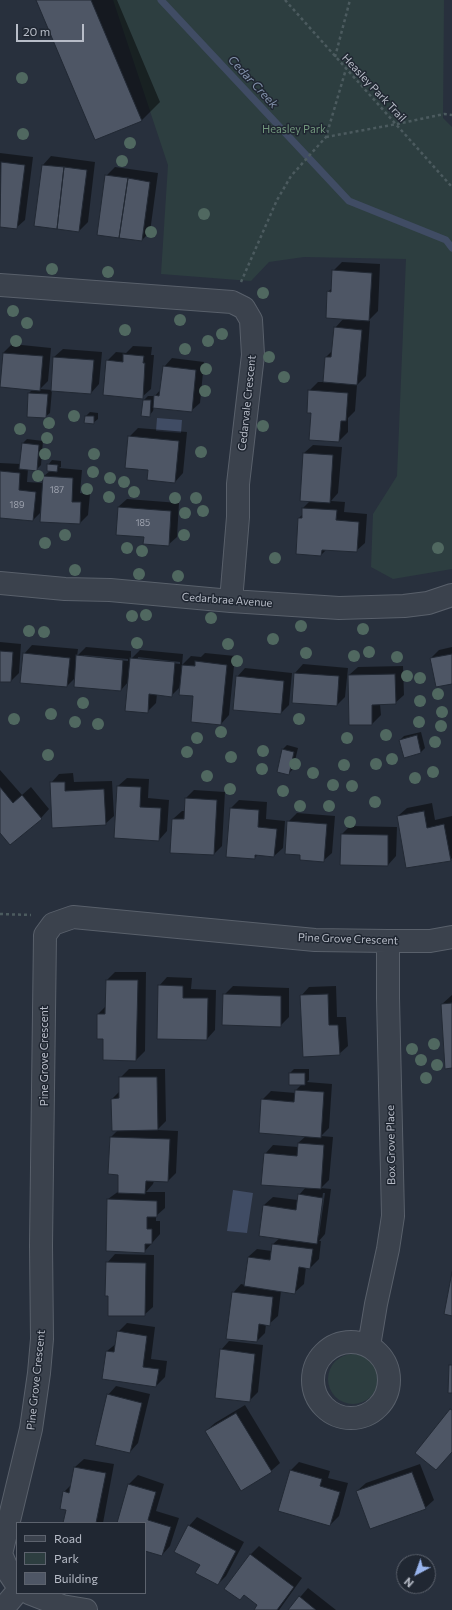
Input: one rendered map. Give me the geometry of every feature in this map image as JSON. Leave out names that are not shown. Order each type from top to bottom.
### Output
[{"type":"street","points":[[0,285],[232,302]]},
{"type":"street","name":"Cedarvale Crescent","points":[[231,601],[238,516],[238,484],[253,355],[251,320],[244,308],[232,302]]},
{"type":"street","name":"Cedarbrae Avenue","points":[[0,583],[65,589],[110,590],[231,601],[339,608],[372,608],[428,603],[452,595]]},
{"type":"street","name":"Pine Grove Crescent","points":[[16,1584],[9,1573],[1,1554],[31,1429],[42,1339],[41,1245],[45,935],[53,924],[73,917],[315,940],[430,941],[452,937]]},
{"type":"street","name":"Box Grove Place","points":[[369,1346],[393,1216],[388,941]]},
{"type":"street","points":[[0,1608],[6,1605],[16,1593]]},
{"type":"street","points":[[32,1594],[62,1606],[86,1610]]},
{"type":"path","name":"Heasley Park Trail","points":[[285,0],[452,187]]},
{"type":"path","points":[[335,57],[350,0]]},
{"type":"path","points":[[232,302],[277,200],[291,176],[326,137],[346,69]]},
{"type":"path","points":[[326,137],[444,114],[452,115]]},
{"type":"path","points":[[0,914],[33,915]]},
{"type":"green space","name":"Heasley Park","points":[[113,0],[444,0],[443,118],[452,127],[452,569],[393,579],[371,567],[373,514],[397,476],[406,259],[304,257],[269,262],[251,281],[161,274],[168,165]]},
{"type":"green space","points":[[353,1354],[367,1358],[374,1365],[378,1379],[374,1393],[367,1400],[353,1404],[339,1400],[332,1393],[328,1379],[332,1365],[339,1358]]},
{"type":"water","points":[[157,418],[182,420],[181,433],[156,431]]},
{"type":"water","points":[[233,1190],[253,1193],[247,1233],[227,1231]]},
{"type":"building","points":[[36,0],[91,0],[142,121],[95,140]]},
{"type":"building","points":[[1,162],[25,165],[17,229],[0,227]]},
{"type":"building","points":[[42,165],[64,167],[57,229],[34,226]]},
{"type":"building","points":[[64,167],[87,170],[79,232],[57,229]]},
{"type":"building","points":[[105,175],[128,178],[119,238],[97,235]]},
{"type":"building","points":[[128,178],[150,182],[142,241],[119,238]]},
{"type":"building","points":[[332,270],[372,273],[369,321],[326,318],[327,291],[331,292]]},
{"type":"building","points":[[334,327],[362,330],[357,385],[323,382],[325,357],[331,357]]},
{"type":"building","points":[[3,353],[43,356],[40,391],[0,387]]},
{"type":"building","points":[[123,354],[144,356],[143,399],[103,395],[106,360],[123,362]]},
{"type":"building","points":[[53,357],[94,360],[91,394],[51,391]]},
{"type":"building","points":[[163,366],[196,370],[192,412],[153,408],[154,395],[159,396]]},
{"type":"building","points":[[308,390],[348,393],[346,421],[341,421],[339,442],[309,440],[311,413],[307,413]]},
{"type":"building","points":[[28,393],[48,394],[46,418],[27,417]]},
{"type":"building","points":[[143,400],[151,400],[150,417],[141,416]]},
{"type":"building","points":[[85,416],[94,416],[94,424],[84,423]]},
{"type":"building","points":[[128,436],[179,441],[175,483],[147,480],[148,470],[125,468]]},
{"type":"building","points":[[22,443],[39,445],[37,471],[19,469]]},
{"type":"building","points":[[303,453],[333,455],[330,503],[300,501]]},
{"type":"building","points":[[47,464],[58,465],[57,472],[47,471]]},
{"type":"building","points":[[0,471],[20,473],[19,490],[36,492],[33,521],[0,518]]},
{"type":"building","points":[[43,476],[73,478],[72,502],[81,502],[80,524],[40,522]]},
{"type":"building","points":[[118,507],[171,511],[169,546],[143,544],[144,537],[116,535]]},
{"type":"building","points":[[302,508],[337,510],[336,520],[359,522],[357,552],[322,550],[321,556],[296,554],[298,518],[302,518]]},
{"type":"building","points":[[0,651],[13,652],[11,682],[0,682]]},
{"type":"building","points":[[23,653],[70,658],[67,687],[20,683]]},
{"type":"building","points":[[452,654],[452,684],[436,687],[430,658]]},
{"type":"building","points":[[76,655],[123,660],[121,691],[74,687]]},
{"type":"building","points":[[130,658],[175,662],[172,697],[149,694],[148,713],[125,711]]},
{"type":"building","points":[[195,661],[227,665],[221,725],[191,722],[193,696],[179,695],[182,665],[195,666]]},
{"type":"building","points":[[294,673],[339,676],[337,706],[292,703]]},
{"type":"building","points":[[395,674],[396,704],[372,705],[372,725],[349,725],[348,675]]},
{"type":"building","points":[[236,676],[284,681],[281,714],[233,710]]},
{"type":"building","points":[[417,735],[421,753],[404,758],[399,740]]},
{"type":"building","points":[[282,749],[294,752],[289,775],[277,772]]},
{"type":"building","points":[[50,782],[65,782],[65,791],[104,789],[106,825],[52,828]]},
{"type":"building","points":[[117,786],[141,787],[140,807],[161,808],[159,841],[114,838]]},
{"type":"building","points":[[0,787],[13,803],[22,795],[42,819],[10,845],[0,833]]},
{"type":"building","points":[[185,798],[217,800],[214,855],[170,853],[172,819],[184,819]]},
{"type":"building","points":[[230,808],[259,810],[258,827],[277,829],[274,857],[255,855],[255,859],[226,857]]},
{"type":"building","points":[[424,811],[427,828],[444,824],[451,861],[406,868],[397,816]]},
{"type":"building","points":[[287,821],[327,824],[324,862],[300,860],[300,855],[285,854]]},
{"type":"building","points":[[341,834],[388,835],[388,866],[340,865]]},
{"type":"building","points":[[106,980],[138,980],[136,1061],[103,1060],[103,1039],[97,1039],[97,1014],[105,1014]]},
{"type":"building","points":[[158,985],[183,986],[183,998],[208,998],[207,1040],[157,1039]]},
{"type":"building","points":[[223,994],[281,996],[281,1027],[222,1025]]},
{"type":"building","points":[[328,994],[329,1025],[338,1025],[340,1055],[303,1057],[300,995]]},
{"type":"building","points":[[452,1003],[452,1068],[445,1069],[441,1004]]},
{"type":"building","points":[[289,1073],[305,1073],[305,1085],[289,1085]]},
{"type":"building","points":[[119,1077],[157,1077],[158,1130],[112,1131],[111,1099],[119,1098]]},
{"type":"building","points":[[295,1090],[324,1092],[321,1138],[259,1133],[261,1099],[294,1102]]},
{"type":"building","points":[[110,1137],[170,1139],[168,1182],[146,1181],[145,1194],[118,1193],[118,1175],[108,1174]]},
{"type":"building","points":[[298,1143],[324,1145],[321,1189],[261,1185],[264,1153],[297,1156]]},
{"type":"building","points":[[298,1194],[323,1198],[317,1244],[259,1236],[263,1205],[296,1210]]},
{"type":"building","points":[[107,1199],[157,1201],[157,1217],[147,1217],[147,1229],[152,1229],[152,1244],[145,1244],[145,1253],[106,1251]]},
{"type":"building","points":[[272,1244],[313,1249],[310,1269],[299,1267],[295,1294],[244,1286],[248,1257],[270,1260]]},
{"type":"building","points":[[106,1262],[146,1263],[145,1316],[108,1316],[108,1296],[105,1296]]},
{"type":"building","points":[[452,1272],[452,1316],[444,1314]]},
{"type":"building","points":[[232,1292],[273,1297],[270,1326],[259,1324],[257,1342],[226,1339]]},
{"type":"building","points":[[117,1331],[147,1336],[143,1367],[159,1369],[156,1387],[102,1379],[106,1351],[114,1352]]},
{"type":"building","points":[[220,1349],[255,1354],[250,1402],[215,1398]]},
{"type":"building","points":[[449,1365],[452,1365],[452,1393],[448,1393]]},
{"type":"building","points":[[107,1394],[142,1403],[130,1453],[95,1445]]},
{"type":"building","points":[[450,1409],[452,1410],[452,1452],[436,1470],[415,1453]]},
{"type":"building","points":[[236,1413],[272,1472],[241,1491],[205,1431]]},
{"type":"building","points":[[74,1467],[106,1473],[96,1522],[63,1522],[66,1510],[60,1509],[63,1491],[69,1493]]},
{"type":"building","points":[[290,1470],[322,1479],[320,1486],[340,1492],[330,1526],[278,1511]]},
{"type":"building","points":[[412,1472],[426,1509],[370,1529],[356,1491]]},
{"type":"building","points":[[128,1484],[156,1492],[148,1520],[171,1527],[162,1556],[146,1551],[146,1522],[117,1522]]},
{"type":"building","points":[[188,1525],[236,1551],[218,1585],[195,1573],[200,1565],[174,1552]]},
{"type":"building","points":[[250,1554],[294,1587],[277,1610],[254,1610],[257,1605],[244,1595],[240,1600],[224,1589]]},
{"type":"building","points":[[299,1596],[316,1610],[288,1610]]},
{"type":"waterway","name":"Cedar Creek","points":[[161,0],[349,201],[446,240],[452,248]]}]
